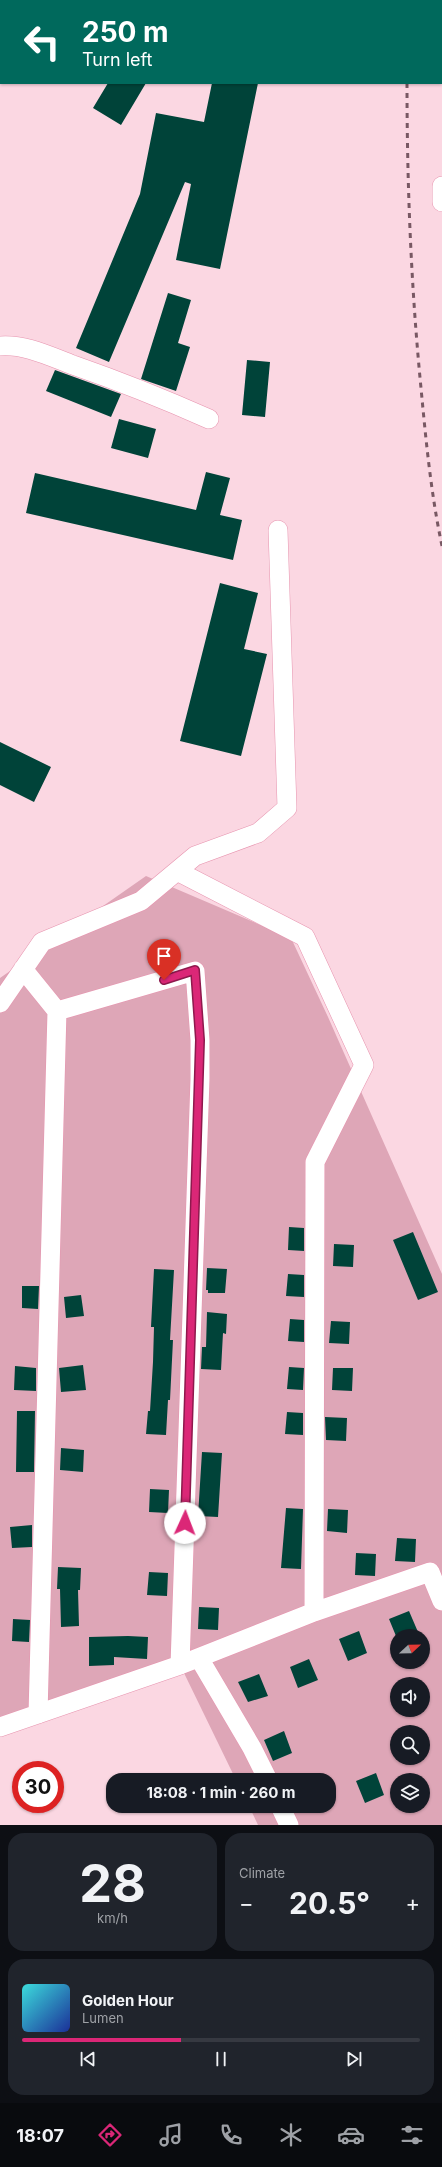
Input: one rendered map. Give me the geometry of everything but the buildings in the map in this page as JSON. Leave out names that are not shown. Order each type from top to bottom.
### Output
[{"type":"street","points":[[442,186],[442,202]]},
{"type":"street","points":[[0,346],[14,345],[48,356],[122,382],[209,419]]},
{"type":"street","points":[[0,1003],[42,942],[141,901],[194,856],[258,833],[287,808],[278,530]]},
{"type":"street","points":[[177,871],[305,937],[364,1065],[315,1162],[314,1612]]},
{"type":"street","points":[[23,969],[57,1011],[38,1714]]},
{"type":"street","points":[[57,1011],[195,970],[200,1040],[200,1079],[180,1665]]},
{"type":"street","points":[[0,1727],[180,1665],[314,1612],[430,1572],[442,1601]]},
{"type":"street","points":[[199,1658],[252,1748],[264,1773]]},
{"type":"street","points":[[283,1813],[289,1825]]},
{"type":"shaded area","points":[[146,876],[291,938],[328,1017],[442,1274],[442,1825],[258,1825],[252,1813],[336,1813],[336,1773],[233,1773],[184,1673],[0,1727],[0,978]]},
{"type":"railway","points":[[407,84],[412,274],[429,467],[442,546]]},
{"type":"route","points":[[164,980],[195,970],[200,1040],[200,1079],[185,1523]]}]
